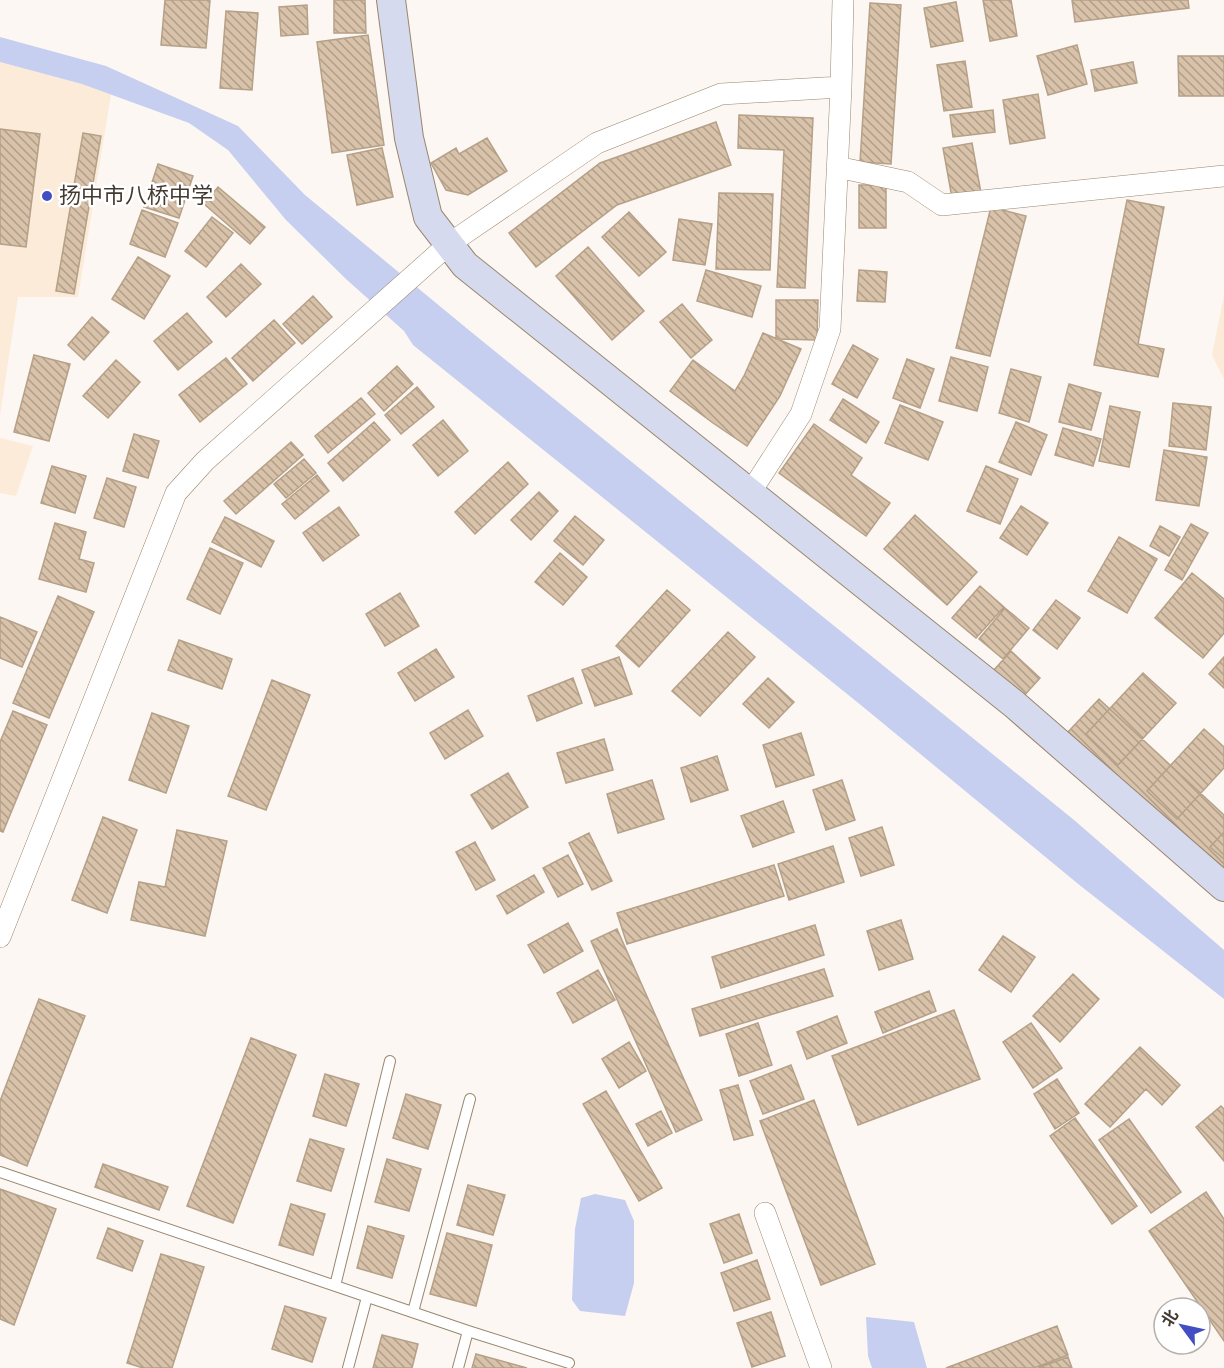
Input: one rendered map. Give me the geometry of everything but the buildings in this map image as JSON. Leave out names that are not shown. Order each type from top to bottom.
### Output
[{"type":"street","points":[[392,0],[409,138],[428,217],[465,265],[1014,704],[1224,887]]},
{"type":"street","points":[[750,493],[801,414],[830,329],[843,0]]},
{"type":"street","points":[[0,937],[176,493],[205,461],[449,244],[597,144],[721,94],[841,87]]},
{"type":"street","points":[[837,167],[908,182],[942,205],[1224,176]]},
{"type":"street","points":[[765,1213],[821,1368]]},
{"type":"lane","points":[[335,1286],[390,1061]]},
{"type":"lane","points":[[413,1312],[470,1099]]},
{"type":"lane","points":[[0,1172],[468,1331],[569,1363]]},
{"type":"lane","points":[[348,1368],[367,1297]]},
{"type":"lane","points":[[458,1368],[468,1331]]},
{"type":"shaded area","name":"扬中市八桥中学","points":[[0,62],[111,94],[78,297],[18,297],[0,415]]},
{"type":"shaded area","points":[[1224,295],[1224,379],[1212,355]]},
{"type":"shaded area","points":[[0,438],[33,446],[16,496],[0,493]]},
{"type":"water","points":[[0,37],[106,66],[238,126],[305,195],[1074,820],[1224,950],[1224,999],[1077,883],[862,706],[413,345],[404,331],[346,279],[286,220],[228,150],[189,123],[82,84],[0,62]]},
{"type":"water","points":[[595,1194],[625,1200],[634,1221],[634,1283],[625,1316],[580,1311],[572,1300],[575,1229],[581,1198]]},
{"type":"water","points":[[866,1317],[914,1322],[927,1368],[872,1368],[868,1356]]},
{"type":"place","name":"扬中市八桥中学","points":[[47,196]]}]
